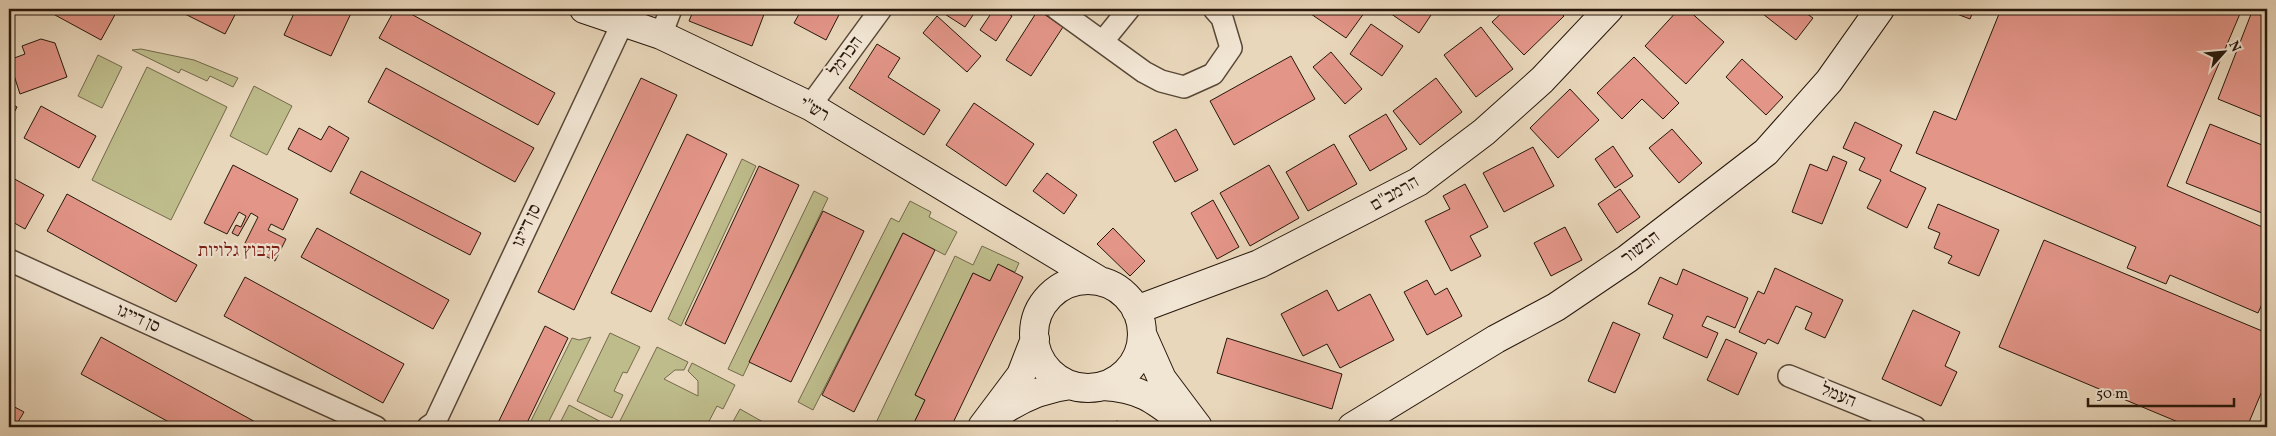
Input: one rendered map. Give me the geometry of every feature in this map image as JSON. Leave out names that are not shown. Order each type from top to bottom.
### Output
[{"type":"street","name":"רש\"י","points":[[584,9],[661,35],[810,106],[1100,281]]},
{"type":"street","points":[[661,35],[671,9]]},
{"type":"street","name":"הכרמל","points":[[810,106],[881,9]]},
{"type":"street","points":[[1057,9],[1144,72],[1161,81],[1184,87],[1213,74],[1231,48],[1222,18],[1214,9]]},
{"type":"street","points":[[1103,41],[1129,9]]},
{"type":"street","name":"הבשור","points":[[1352,427],[1496,339],[1556,307],[1627,259],[1766,152],[1829,80],[1880,9]]},
{"type":"street","name":"הרמב\"ם","points":[[1139,322],[1259,264],[1418,182],[1484,132],[1542,80],[1598,13]]},
{"type":"street","name":"סן דייגו","points":[[428,427],[436,422],[623,22]]},
{"type":"street","name":"רש\"י","points":[[1030,239],[1042,258],[1048,278],[1041,308]]},
{"type":"street","name":"סן דייגו","points":[[9,260],[376,427]]},
{"type":"street","points":[[1070,385],[1050,372],[1037,351],[1035,339],[1036,323],[1041,308],[1052,294],[1066,285],[1082,280],[1100,281],[1115,287],[1127,296],[1162,379],[1198,427]]},
{"type":"street","points":[[1103,386],[1116,381],[1136,361],[1141,348],[1139,322]]},
{"type":"street","points":[[983,427],[1022,375],[1035,339]]},
{"type":"street","name":"העמל","points":[[1789,376],[1915,427]]},
{"type":"street","points":[[983,427],[1008,407],[1025,398],[1056,387],[1070,385],[1087,388],[1103,386],[1126,387],[1144,394],[1190,427]]},
{"type":"shaded area","points":[[141,49],[194,60],[238,78],[233,87],[210,76],[207,81],[181,69],[179,73],[132,50]]},
{"type":"shaded area","points":[[98,55],[122,67],[102,108],[78,96]]},
{"type":"shaded area","points":[[147,67],[227,107],[171,220],[92,180]]},
{"type":"shaded area","points":[[254,86],[292,106],[267,155],[230,136]]},
{"type":"shaded area","points":[[742,159],[756,166],[681,326],[668,319]]},
{"type":"shaded area","points":[[814,191],[828,198],[743,376],[728,369]]},
{"type":"shaded area","points":[[910,201],[931,212],[929,217],[957,232],[945,255],[903,233],[813,410],[798,402],[891,218],[899,222]]},
{"type":"shaded area","points":[[982,246],[1019,263],[1015,272],[998,265],[990,281],[973,273],[915,395],[925,400],[912,427],[874,427],[955,256],[973,265]]},
{"type":"shaded area","points":[[610,333],[640,347],[627,373],[623,372],[614,391],[623,395],[612,418],[577,401]]},
{"type":"shaded area","points":[[591,337],[546,427],[528,427],[572,338],[579,340]]},
{"type":"shaded area","points":[[657,347],[688,362],[684,370],[675,370],[664,379],[698,396],[698,381],[688,371],[692,363],[735,385],[723,409],[717,406],[706,427],[617,427]]},
{"type":"shaded area","points":[[569,405],[607,425],[606,427],[558,427]]},
{"type":"shaded area","points":[[740,409],[770,426],[773,422],[783,427],[730,427]]},
{"type":"building","points":[[44,9],[114,9],[117,11],[101,40]]},
{"type":"building","points":[[175,9],[238,9],[225,34]]},
{"type":"building","points":[[296,9],[353,9],[331,56],[284,35]]},
{"type":"building","points":[[395,9],[402,9],[555,93],[538,125],[379,38]]},
{"type":"building","points":[[694,9],[725,9],[736,13],[737,9],[766,9],[752,46],[689,21]]},
{"type":"building","points":[[802,9],[842,9],[826,40],[794,23]]},
{"type":"building","points":[[937,9],[977,9],[965,27]]},
{"type":"building","points":[[994,9],[1001,9],[1012,16],[996,41],[980,30]]},
{"type":"building","points":[[1315,9],[1367,9],[1346,38],[1311,14]]},
{"type":"building","points":[[1384,9],[1435,9],[1419,33]]},
{"type":"building","points":[[1506,9],[1557,9],[1564,16],[1524,55],[1492,22]]},
{"type":"building","points":[[1679,9],[1687,9],[1724,42],[1686,84],[1645,46]]},
{"type":"building","points":[[1767,9],[1800,9],[1813,18],[1796,40],[1763,14]]},
{"type":"building","points":[[1944,9],[1974,9],[1970,19]]},
{"type":"building","points":[[2001,9],[2242,9],[2167,186],[2267,229],[2267,306],[2262,304],[2258,313],[2170,275],[2166,284],[2127,268],[2136,247],[1916,153],[1934,111],[1956,120]]},
{"type":"building","points":[[2253,9],[2267,11],[2267,119],[2218,99]]},
{"type":"building","points":[[1038,10],[1063,27],[1031,76],[1006,60]]},
{"type":"building","points":[[937,16],[981,56],[967,72],[923,33]]},
{"type":"building","points":[[1371,24],[1403,46],[1382,76],[1350,54]]},
{"type":"building","points":[[1481,27],[1513,69],[1476,97],[1444,55]]},
{"type":"building","points":[[41,39],[55,43],[67,77],[20,94],[9,60],[25,54],[22,46]]},
{"type":"building","points":[[877,44],[900,58],[888,77],[940,110],[924,135],[849,88]]},
{"type":"building","points":[[1331,52],[1362,89],[1345,104],[1313,67]]},
{"type":"building","points":[[1291,56],[1315,99],[1234,145],[1210,101]]},
{"type":"building","points":[[1634,57],[1679,103],[1663,119],[1642,99],[1622,119],[1597,93]]},
{"type":"building","points":[[1742,59],[1783,97],[1766,115],[1726,77]]},
{"type":"building","points":[[386,68],[534,148],[515,182],[368,102]]},
{"type":"building","points":[[641,78],[677,95],[574,310],[538,292]]},
{"type":"building","points":[[1436,78],[1462,112],[1420,145],[1393,111]]},
{"type":"building","points":[[1570,89],[1599,120],[1558,158],[1530,128]]},
{"type":"building","points":[[9,102],[17,107],[9,122]]},
{"type":"building","points":[[974,103],[1034,144],[1006,186],[946,145]]},
{"type":"building","points":[[41,106],[96,136],[79,168],[24,138]]},
{"type":"building","points":[[1386,114],[1407,149],[1370,171],[1349,136]]},
{"type":"building","points":[[1855,122],[1902,145],[1890,171],[1926,188],[1907,228],[1867,208],[1881,180],[1859,170],[1865,158],[1843,148]]},
{"type":"building","points":[[2210,124],[2267,147],[2267,215],[2186,183]]},
{"type":"building","points":[[329,126],[349,138],[331,172],[288,149],[299,128],[321,140]]},
{"type":"building","points":[[1176,129],[1198,170],[1175,182],[1153,142]]},
{"type":"building","points":[[1672,129],[1702,163],[1679,183],[1649,148]]},
{"type":"building","points":[[687,134],[727,154],[651,312],[611,293]]},
{"type":"building","points":[[1334,144],[1357,184],[1308,211],[1286,172]]},
{"type":"building","points":[[1613,146],[1633,176],[1615,188],[1595,159]]},
{"type":"building","points":[[1533,147],[1554,186],[1504,212],[1483,173]]},
{"type":"building","points":[[1833,156],[1847,162],[1822,224],[1792,212],[1810,164],[1827,171]]},
{"type":"building","points":[[233,165],[298,199],[283,230],[271,224],[268,230],[286,239],[275,261],[244,245],[258,217],[251,213],[238,236],[232,233],[236,225],[241,227],[246,216],[239,212],[227,234],[204,223]]},
{"type":"building","points":[[1269,165],[1299,218],[1250,246],[1220,193]]},
{"type":"building","points":[[759,166],[799,185],[725,344],[685,324]]},
{"type":"building","points":[[361,171],[481,233],[470,255],[350,193]]},
{"type":"building","points":[[1047,173],[1077,195],[1064,214],[1033,191]]},
{"type":"building","points":[[9,176],[44,195],[25,229],[9,220]]},
{"type":"building","points":[[1465,184],[1488,227],[1470,236],[1481,256],[1451,271],[1425,221],[1450,209],[1443,196]]},
{"type":"building","points":[[1620,189],[1640,217],[1617,233],[1598,204]]},
{"type":"building","points":[[67,194],[197,265],[176,302],[47,231]]},
{"type":"building","points":[[1213,200],[1239,247],[1217,259],[1191,213]]},
{"type":"building","points":[[1938,204],[1999,230],[1979,276],[1948,263],[1952,256],[1934,248],[1940,233],[1928,228]]},
{"type":"building","points":[[823,211],[864,231],[791,382],[749,362]]},
{"type":"building","points":[[1565,227],[1582,260],[1551,276],[1534,243]]},
{"type":"building","points":[[317,228],[449,300],[433,329],[301,257]]},
{"type":"building","points":[[1113,228],[1145,261],[1130,276],[1097,244]]},
{"type":"building","points":[[903,233],[935,250],[854,412],[822,395]]},
{"type":"building","points":[[2044,240],[2267,333],[2267,379],[2247,427],[2190,427],[1999,347]]},
{"type":"building","points":[[998,264],[1023,277],[951,427],[912,427],[925,400],[915,395],[973,273],[990,281]]},
{"type":"building","points":[[1775,268],[1843,300],[1825,338],[1805,329],[1812,313],[1796,306],[1778,344],[1768,339],[1765,344],[1739,332],[1758,291],[1764,294]]},
{"type":"building","points":[[1683,269],[1748,298],[1735,328],[1707,316],[1702,326],[1718,333],[1707,358],[1663,338],[1673,315],[1648,304],[1660,277],[1677,285]]},
{"type":"building","points":[[245,277],[404,364],[383,403],[224,316]]},
{"type":"building","points":[[1427,280],[1435,295],[1447,288],[1462,316],[1427,335],[1404,292]]},
{"type":"building","points":[[1327,290],[1338,311],[1370,294],[1394,340],[1340,368],[1327,344],[1303,356],[1281,314]]},
{"type":"building","points":[[1913,310],[1960,332],[1945,366],[1957,372],[1941,406],[1882,379]]},
{"type":"building","points":[[1613,322],[1640,334],[1615,393],[1588,381]]},
{"type":"building","points":[[545,326],[568,338],[525,427],[496,427]]},
{"type":"building","points":[[101,337],[259,424],[257,427],[178,427],[81,374]]},
{"type":"building","points":[[1227,338],[1342,374],[1332,409],[1217,373]]},
{"type":"building","points":[[1726,339],[1757,353],[1738,395],[1707,380]]},
{"type":"building","points":[[9,404],[24,412],[15,427],[9,427]]},
{"type":"building","points":[[1117,421],[1130,427],[1102,427]]},
{"type":"district","name":"קיבוץ גלויות","points":[[239,251]]}]
